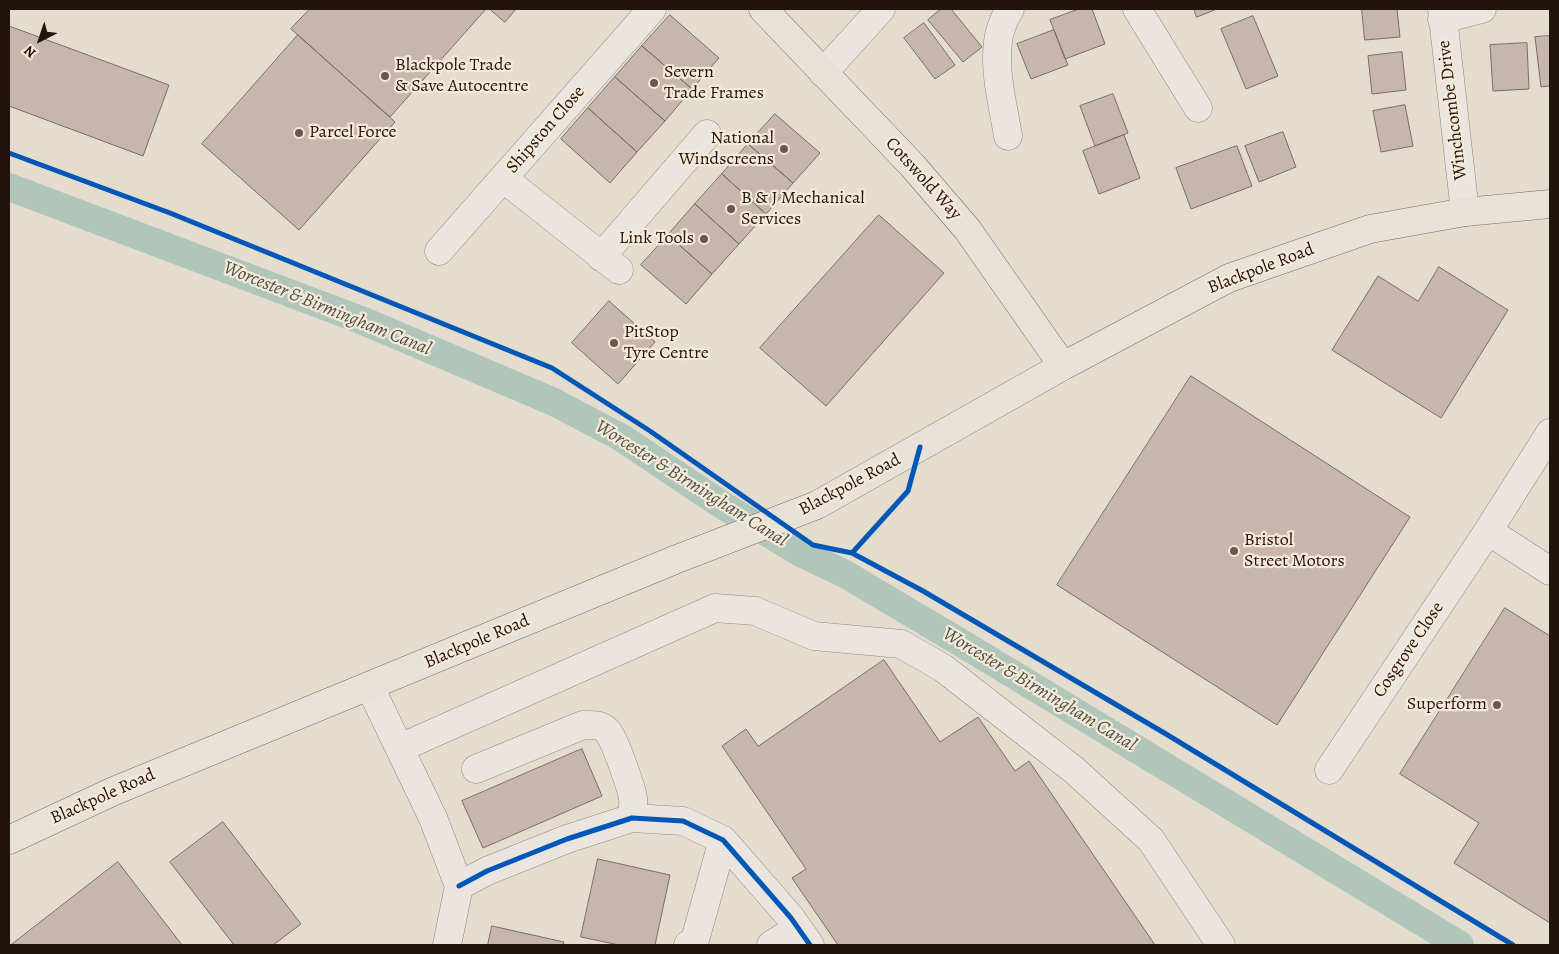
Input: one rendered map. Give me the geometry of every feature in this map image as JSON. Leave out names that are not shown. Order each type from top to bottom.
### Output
[{"type":"main road","name":"Cotswold Way","points":[[762,9],[912,164],[967,229],[1063,366]]},
{"type":"main road","name":"Blackpole Road","points":[[9,840],[114,791],[677,559],[816,505],[1063,366],[1229,278],[1370,229],[1464,212],[1550,204]]},
{"type":"street","name":"Shipston Close","points":[[439,251],[652,9]]},
{"type":"street","points":[[824,73],[881,9]]},
{"type":"street","points":[[1008,136],[997,68],[998,41],[1004,19],[1010,9]]},
{"type":"street","points":[[1137,9],[1198,108]]},
{"type":"street","points":[[1442,14],[1482,9]]},
{"type":"street","name":"Winchcombe Drive","points":[[1442,14],[1464,212]]},
{"type":"street","points":[[504,179],[610,264],[707,134]]},
{"type":"street","name":"Cosgrove Close","points":[[1329,770],[1488,531],[1550,433]]},
{"type":"street","points":[[1488,531],[1550,571]]},
{"type":"street","points":[[400,748],[715,608],[754,611],[814,636],[901,644],[943,668],[1074,770],[1150,840],[1221,945]]},
{"type":"street","points":[[370,686],[433,818],[459,886],[447,945]]},
{"type":"street","points":[[476,769],[583,725],[595,724],[604,728],[609,733],[617,750],[633,799],[632,818]]},
{"type":"street","points":[[459,886],[487,871],[632,818],[683,821],[723,840],[804,937],[771,945]]},
{"type":"street","points":[[688,945],[695,940],[723,840]]},
{"type":"building","name":"Blackpole Trade & Save Autocentre","points":[[310,9],[486,9],[390,117],[291,29]]},
{"type":"building","points":[[490,9],[516,9],[505,22]]},
{"type":"building","points":[[941,9],[951,9],[982,47],[963,62],[928,20]]},
{"type":"building","points":[[1079,9],[1092,9],[1105,44],[1065,59],[1050,20]]},
{"type":"building","points":[[1194,9],[1217,9],[1197,17]]},
{"type":"building","points":[[1362,9],[1397,9],[1400,37],[1365,40]]},
{"type":"building","points":[[670,15],[719,58],[692,89],[642,46]]},
{"type":"building","points":[[1253,16],[1278,76],[1246,89],[1221,29]]},
{"type":"building","points":[[924,23],[955,65],[935,79],[904,38]]},
{"type":"building","points":[[9,26],[169,85],[143,156],[9,106]]},
{"type":"building","points":[[1054,30],[1068,65],[1031,79],[1017,44]]},
{"type":"building","name":"Parcel Force","points":[[298,35],[395,122],[299,230],[202,144]]},
{"type":"building","points":[[1550,36],[1550,86],[1541,87],[1535,37]]},
{"type":"building","points":[[1527,43],[1529,89],[1493,91],[1490,45]]},
{"type":"building","name":"Severn Trade Frames","points":[[642,46],[692,89],[665,121],[615,77]]},
{"type":"building","points":[[1402,52],[1406,90],[1372,94],[1368,56]]},
{"type":"building","points":[[615,77],[665,121],[637,152],[588,108]]},
{"type":"building","points":[[1113,94],[1128,133],[1095,146],[1080,106]]},
{"type":"building","points":[[1405,105],[1413,146],[1381,152],[1373,111]]},
{"type":"building","points":[[588,108],[637,152],[610,183],[561,139]]},
{"type":"building","name":"National Windscreens","points":[[775,114],[820,153],[793,183],[748,144]]},
{"type":"building","points":[[1283,132],[1296,167],[1259,182],[1245,146]]},
{"type":"building","points":[[1124,135],[1140,178],[1099,194],[1083,151]]},
{"type":"building","name":"National Windscreens","points":[[748,144],[793,183],[766,214],[722,174]]},
{"type":"building","points":[[1237,146],[1252,186],[1191,209],[1176,168]]},
{"type":"building","name":"B & J Mechanical Services","points":[[722,174],[766,214],[739,244],[695,204]]},
{"type":"building","name":"Link Tools","points":[[695,204],[739,244],[712,274],[668,235]]},
{"type":"building","points":[[879,215],[944,273],[826,406],[760,348]]},
{"type":"building","name":"Link Tools","points":[[668,235],[712,274],[686,304],[641,265]]},
{"type":"building","points":[[1439,267],[1508,310],[1441,418],[1332,350],[1378,276],[1418,301]]},
{"type":"building","name":"PitStop Tyre Centre","points":[[609,301],[655,342],[618,384],[572,343]]},
{"type":"building","name":"Bristol Street Motors","points":[[1191,376],[1410,517],[1277,725],[1057,585]]},
{"type":"building","name":"Superform","points":[[1505,608],[1550,636],[1550,923],[1454,863],[1479,823],[1400,774]]},
{"type":"building","points":[[884,660],[940,742],[978,717],[1015,771],[1029,761],[1155,945],[838,945],[792,878],[806,869],[722,746],[746,729],[758,746]]},
{"type":"building","points":[[582,749],[602,796],[483,848],[462,801]]},
{"type":"building","points":[[223,822],[301,924],[273,945],[234,945],[170,862]]},
{"type":"building","points":[[598,859],[670,875],[655,945],[619,945],[581,937]]},
{"type":"building","points":[[118,862],[182,945],[11,945]]},
{"type":"building","points":[[492,926],[564,942],[563,945],[488,945]]},
{"type":"waterway","name":"Worcester & Birmingham Canal","points":[[9,187],[361,320],[554,402],[622,438],[719,503],[799,552],[845,574],[958,641],[1460,945]]},
{"type":"cycle path","points":[[9,153],[170,213],[552,368],[650,431],[813,545],[852,553],[923,591],[1166,734],[1513,945]]},
{"type":"cycle path","points":[[852,553],[908,491],[920,447]]},
{"type":"cycle path","points":[[459,886],[487,871],[567,839],[632,818],[683,821],[723,840],[791,918],[810,945]]},
{"type":"place","name":"Blackpole Trade & Save Autocentre","points":[[385,76]]},
{"type":"place","name":"Severn Trade Frames","points":[[654,83]]},
{"type":"place","name":"Parcel Force","points":[[299,133]]},
{"type":"place","name":"National Windscreens","points":[[784,149]]},
{"type":"place","name":"B & J Mechanical Services","points":[[731,209]]},
{"type":"place","name":"Link Tools","points":[[704,239]]},
{"type":"place","name":"PitStop Tyre Centre","points":[[614,343]]},
{"type":"place","name":"Bristol Street Motors","points":[[1234,551]]},
{"type":"place","name":"Superform","points":[[1497,705]]}]
